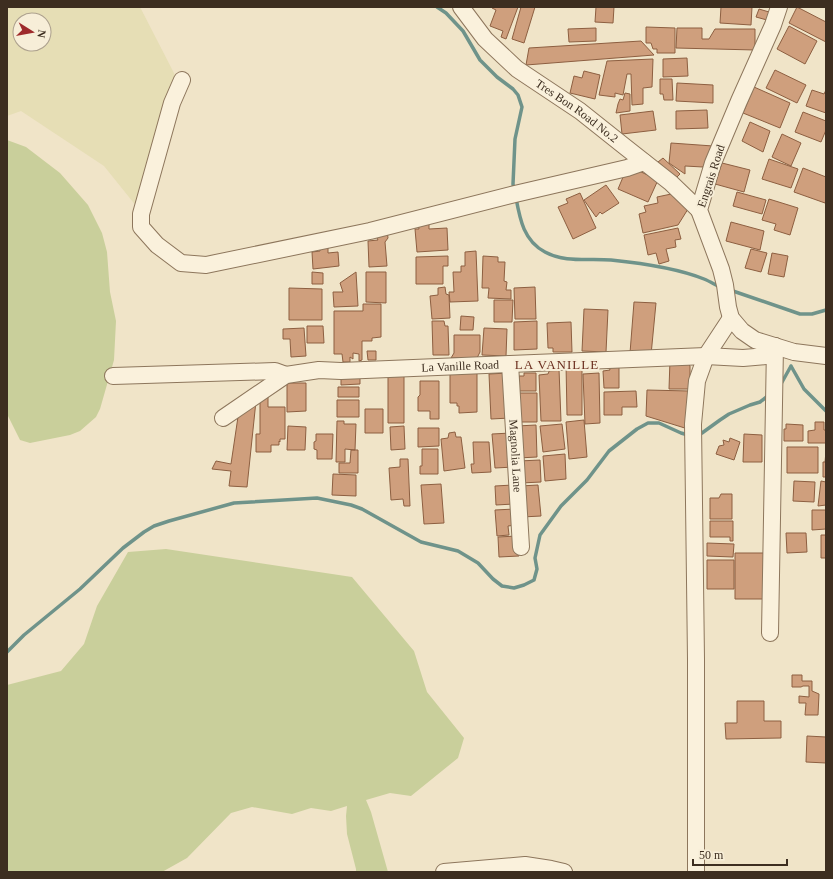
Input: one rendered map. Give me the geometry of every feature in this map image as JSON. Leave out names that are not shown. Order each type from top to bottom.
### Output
[{"type":"street","name":"Tres Bon Road No.2","points":[[461,7],[485,39],[517,70],[580,110],[671,183],[699,210]]},
{"type":"street","name":"Engrais Road","points":[[730,312],[721,269],[699,210],[713,163],[738,101],[773,25],[779,7]]},
{"type":"street","points":[[182,80],[172,103],[141,214],[141,227],[157,245],[181,263],[206,264],[370,231],[515,194],[627,168],[644,162]]},
{"type":"street","points":[[696,872],[696,659],[693,424],[697,381],[706,356],[730,312],[742,331],[756,340],[794,352],[826,356]]},
{"type":"street","points":[[770,633],[775,346]]},
{"type":"street","name":"La Vanille Road","points":[[223,418],[286,375],[319,370],[341,371],[706,356],[743,358],[766,356],[775,346]]},
{"type":"street","name":"Magnolia Lane","points":[[510,364],[521,548]]},
{"type":"street","name":"La Vanille Road","points":[[113,376],[275,371],[286,375]]},
{"type":"street","points":[[444,872],[525,869],[550,869],[564,872]]},
{"type":"shaded area","points":[[7,7],[140,7],[176,77],[145,217],[104,166],[21,111],[7,116]]},
{"type":"green space","points":[[7,140],[26,147],[60,173],[88,205],[102,233],[107,252],[110,292],[116,321],[114,360],[100,409],[96,417],[80,431],[70,435],[30,443],[20,440],[7,414]]},
{"type":"green space","points":[[166,549],[352,577],[414,651],[427,692],[464,738],[458,758],[411,796],[390,793],[366,800],[371,812],[388,872],[356,872],[347,834],[347,806],[331,811],[311,808],[292,814],[252,807],[231,813],[187,858],[162,872],[7,872],[7,685],[61,671],[84,644],[97,606],[128,552]]},
{"type":"building","points":[[518,7],[506,39],[501,37],[503,31],[490,26],[496,10],[492,8]]},
{"type":"building","points":[[521,7],[535,7],[524,43],[512,39]]},
{"type":"building","points":[[596,7],[614,7],[613,23],[595,22]]},
{"type":"building","points":[[721,7],[752,7],[751,25],[720,23]]},
{"type":"building","points":[[797,7],[826,22],[826,42],[789,23]]},
{"type":"building","points":[[759,9],[769,12],[767,20],[756,17]]},
{"type":"building","points":[[789,26],[817,41],[805,64],[777,49]]},
{"type":"building","points":[[646,27],[675,28],[675,53],[657,53],[657,49],[653,49],[651,43],[646,43]]},
{"type":"building","points":[[596,28],[596,41],[569,42],[568,29]]},
{"type":"building","points":[[677,28],[702,28],[702,39],[709,39],[715,29],[755,29],[755,50],[676,48]]},
{"type":"building","points":[[641,41],[654,55],[526,65],[529,48]]},
{"type":"building","points":[[687,58],[688,76],[663,77],[663,59]]},
{"type":"building","points":[[653,59],[652,87],[643,88],[643,104],[632,105],[631,74],[627,74],[623,95],[615,93],[615,97],[599,95],[607,61]]},
{"type":"building","points":[[775,70],[806,85],[797,103],[766,88]]},
{"type":"building","points":[[584,71],[600,75],[595,99],[570,93],[574,76],[582,78]]},
{"type":"building","points":[[660,79],[672,79],[673,100],[664,100],[663,94],[660,94]]},
{"type":"building","points":[[677,83],[713,85],[713,103],[676,101]]},
{"type":"building","points":[[754,87],[790,103],[780,128],[743,113]]},
{"type":"building","points":[[812,90],[824,94],[826,90],[826,113],[806,106]]},
{"type":"building","points":[[625,93],[630,94],[630,111],[616,113],[620,99],[623,100]]},
{"type":"building","points":[[707,110],[708,128],[676,129],[676,111]]},
{"type":"building","points":[[653,111],[656,130],[622,134],[620,115]]},
{"type":"building","points":[[803,112],[826,121],[826,130],[821,142],[795,132]]},
{"type":"building","points":[[750,122],[770,131],[763,152],[742,141]]},
{"type":"building","points":[[782,134],[801,143],[791,166],[772,157]]},
{"type":"building","points":[[671,143],[713,146],[703,167],[685,166],[685,174],[669,163]]},
{"type":"building","points":[[663,158],[680,174],[676,178],[658,162]]},
{"type":"building","points":[[769,159],[798,169],[791,188],[762,179]]},
{"type":"building","points":[[722,163],[750,170],[744,192],[715,184]]},
{"type":"building","points":[[803,168],[826,177],[825,203],[794,192]]},
{"type":"building","points":[[626,170],[637,170],[658,180],[648,202],[618,189]]},
{"type":"building","points":[[606,185],[619,203],[602,214],[600,212],[596,217],[584,200]]},
{"type":"building","points":[[737,192],[766,200],[762,214],[733,206]]},
{"type":"building","points":[[580,193],[596,228],[573,239],[558,207],[568,203],[566,199]]},
{"type":"building","points":[[676,193],[688,209],[678,225],[643,233],[639,214],[646,212],[644,206],[658,203],[657,197]]},
{"type":"building","points":[[769,199],[798,208],[790,235],[774,230],[776,224],[762,220]]},
{"type":"building","points":[[731,222],[764,231],[760,250],[726,241]]},
{"type":"building","points":[[429,223],[429,229],[447,228],[448,250],[417,252],[415,229],[419,229],[418,224]]},
{"type":"building","points":[[678,228],[681,239],[675,240],[676,247],[666,249],[669,261],[659,264],[656,253],[648,255],[644,235]]},
{"type":"building","points":[[387,230],[388,238],[385,242],[387,266],[369,267],[368,241],[378,240],[375,234]]},
{"type":"building","points":[[328,247],[328,253],[338,252],[339,266],[313,269],[312,252],[320,251],[320,248]]},
{"type":"building","points":[[751,249],[767,253],[761,272],[745,268]]},
{"type":"building","points":[[476,251],[478,301],[450,302],[449,292],[454,292],[453,272],[461,272],[461,266],[465,266],[465,252]]},
{"type":"building","points":[[772,253],[788,256],[784,277],[768,274]]},
{"type":"building","points":[[448,256],[448,266],[443,266],[443,284],[416,284],[416,257]]},
{"type":"building","points":[[483,256],[498,257],[498,262],[505,262],[504,281],[507,282],[506,290],[511,290],[511,299],[488,298],[489,288],[482,288]]},
{"type":"building","points":[[312,272],[323,273],[323,284],[312,284]]},
{"type":"building","points":[[356,272],[358,306],[334,307],[333,292],[343,292],[340,283]]},
{"type":"building","points":[[366,272],[386,272],[386,303],[366,302]]},
{"type":"building","points":[[445,287],[446,294],[449,295],[450,318],[432,319],[430,296],[438,295],[438,288]]},
{"type":"building","points":[[535,287],[536,319],[515,319],[514,288]]},
{"type":"building","points":[[289,288],[322,289],[322,320],[289,320]]},
{"type":"building","points":[[494,300],[513,300],[512,322],[494,322]]},
{"type":"building","points":[[634,302],[656,303],[651,355],[630,353]]},
{"type":"building","points":[[363,304],[381,304],[381,337],[372,338],[372,341],[362,341],[362,360],[359,361],[359,354],[353,353],[353,359],[350,357],[350,362],[343,362],[342,354],[334,354],[334,311],[363,311]]},
{"type":"building","points":[[584,309],[608,310],[606,352],[582,351]]},
{"type":"building","points":[[461,316],[474,317],[473,330],[460,330]]},
{"type":"building","points":[[432,321],[444,321],[445,326],[448,326],[449,355],[433,355]]},
{"type":"building","points":[[537,321],[537,349],[514,350],[514,322]]},
{"type":"building","points":[[571,322],[572,352],[553,352],[553,348],[548,348],[547,323]]},
{"type":"building","points":[[307,326],[323,326],[324,343],[307,343]]},
{"type":"building","points":[[304,328],[306,356],[291,357],[290,339],[283,339],[283,329]]},
{"type":"building","points":[[484,328],[507,329],[506,356],[482,355]]},
{"type":"building","points":[[454,335],[480,335],[480,352],[477,358],[451,358],[454,353]]},
{"type":"building","points":[[367,351],[376,351],[376,360],[368,360]]},
{"type":"building","points":[[670,360],[685,360],[690,366],[690,389],[669,389]]},
{"type":"building","points":[[566,364],[582,364],[582,415],[567,415]]},
{"type":"building","points":[[619,365],[619,388],[604,388],[603,371],[610,370],[609,366]]},
{"type":"building","points":[[450,367],[477,367],[477,412],[459,413],[459,406],[457,406],[457,403],[450,403]]},
{"type":"building","points":[[550,369],[559,369],[561,421],[541,421],[539,375],[548,374]]},
{"type":"building","points":[[341,372],[360,372],[360,384],[341,385]]},
{"type":"building","points":[[508,373],[510,418],[491,419],[489,374]]},
{"type":"building","points":[[524,373],[536,373],[536,391],[519,391],[519,376],[524,376]]},
{"type":"building","points":[[599,373],[600,423],[585,424],[583,374]]},
{"type":"building","points":[[388,374],[404,374],[404,423],[388,423]]},
{"type":"building","points":[[420,381],[439,381],[439,419],[430,419],[430,411],[418,411]]},
{"type":"building","points":[[287,383],[306,383],[306,411],[287,412]]},
{"type":"building","points":[[338,387],[359,387],[359,397],[338,397]]},
{"type":"building","points":[[647,390],[689,391],[688,429],[646,416]]},
{"type":"building","points":[[636,391],[637,407],[622,407],[622,415],[604,415],[604,392]]},
{"type":"building","points":[[516,393],[537,393],[537,422],[516,422]]},
{"type":"building","points":[[260,396],[268,396],[268,407],[285,407],[285,439],[280,439],[279,445],[271,445],[271,452],[256,452],[256,434],[260,434]]},
{"type":"building","points":[[337,400],[359,400],[359,417],[337,417]]},
{"type":"building","points":[[256,401],[247,487],[229,486],[231,471],[212,469],[216,461],[231,464],[239,410]]},
{"type":"building","points":[[365,409],[383,409],[383,433],[365,433]]},
{"type":"building","points":[[584,420],[587,457],[569,459],[566,422]]},
{"type":"building","points":[[337,421],[344,421],[344,424],[356,424],[355,450],[345,449],[345,462],[336,462]]},
{"type":"building","points":[[815,422],[824,422],[824,430],[826,430],[826,443],[808,443],[808,431],[815,430]]},
{"type":"building","points":[[562,424],[565,449],[543,452],[540,426]]},
{"type":"building","points":[[786,424],[803,425],[803,441],[784,441],[784,429],[786,429]]},
{"type":"building","points":[[536,425],[537,457],[518,458],[517,426]]},
{"type":"building","points":[[288,426],[306,427],[305,450],[287,450]]},
{"type":"building","points":[[404,426],[405,449],[391,450],[390,427]]},
{"type":"building","points":[[418,428],[439,428],[439,446],[418,447]]},
{"type":"building","points":[[455,432],[456,437],[461,437],[465,468],[444,471],[441,439],[448,438],[449,433]]},
{"type":"building","points":[[511,433],[514,467],[495,468],[492,434]]},
{"type":"building","points":[[316,434],[333,434],[332,459],[317,459],[317,450],[314,449]]},
{"type":"building","points":[[744,434],[762,435],[762,462],[743,462]]},
{"type":"building","points":[[730,438],[740,442],[734,460],[716,454],[719,446],[724,445],[723,440],[729,442]]},
{"type":"building","points":[[473,442],[489,442],[491,472],[472,473],[471,464],[474,464]]},
{"type":"building","points":[[787,447],[818,447],[818,473],[787,473]]},
{"type":"building","points":[[422,449],[438,449],[438,474],[420,474],[420,466],[422,466]]},
{"type":"building","points":[[351,450],[358,450],[358,473],[339,473],[339,463],[350,463]]},
{"type":"building","points":[[826,451],[826,477],[823,477],[823,462],[825,462]]},
{"type":"building","points":[[565,454],[566,479],[545,481],[543,456]]},
{"type":"building","points":[[400,459],[408,459],[410,506],[404,506],[403,499],[391,500],[389,468],[400,467]]},
{"type":"building","points":[[540,460],[541,482],[521,483],[519,461]]},
{"type":"building","points":[[333,474],[356,475],[356,496],[332,495]]},
{"type":"building","points":[[794,481],[815,482],[814,502],[793,501]]},
{"type":"building","points":[[821,481],[826,482],[826,505],[818,506]]},
{"type":"building","points":[[441,484],[444,523],[424,524],[421,485]]},
{"type":"building","points":[[513,485],[514,504],[496,505],[495,486]]},
{"type":"building","points":[[538,485],[541,516],[522,517],[520,486]]},
{"type":"building","points":[[721,494],[732,494],[732,519],[710,519],[710,498],[719,498]]},
{"type":"building","points":[[515,509],[516,525],[508,526],[509,535],[497,536],[495,510]]},
{"type":"building","points":[[812,510],[826,510],[826,529],[812,530]]},
{"type":"building","points":[[710,521],[733,521],[733,541],[730,541],[730,537],[710,537]]},
{"type":"building","points":[[786,533],[806,533],[807,552],[787,553]]},
{"type":"building","points":[[821,535],[826,535],[826,558],[821,558]]},
{"type":"building","points":[[517,536],[519,556],[499,557],[498,537]]},
{"type":"building","points":[[707,543],[734,544],[733,557],[707,556]]},
{"type":"building","points":[[735,553],[765,553],[765,599],[735,599]]},
{"type":"building","points":[[707,560],[734,560],[734,589],[707,589]]},
{"type":"building","points":[[792,675],[802,675],[802,681],[812,681],[812,691],[819,694],[818,715],[805,715],[806,703],[799,703],[799,696],[809,697],[809,686],[792,687]]},
{"type":"building","points":[[737,701],[764,701],[764,721],[781,721],[781,738],[726,739],[725,723],[737,723]]},
{"type":"building","points":[[807,736],[826,737],[826,763],[806,762]]},
{"type":"waterway","points":[[437,7],[446,13],[463,31],[480,60],[518,95],[522,107],[515,139],[514,190]]},
{"type":"waterway","points":[[516,198],[524,229],[532,242],[545,252],[561,258],[569,259],[611,260],[658,266],[693,275],[720,287]]},
{"type":"waterway","points":[[730,290],[800,314],[812,314],[826,310]]},
{"type":"waterway","points":[[791,366],[804,389],[826,411]]},
{"type":"waterway","points":[[781,384],[791,366]]},
{"type":"waterway","points":[[698,434],[702,433],[729,414],[760,402],[769,395]]},
{"type":"waterway","points":[[7,652],[24,635],[80,589],[123,548],[144,532],[154,526],[169,521],[234,503],[317,498],[351,505],[362,509],[421,542],[458,551],[478,563],[502,586],[514,588],[524,585],[534,580],[537,569],[535,558],[540,535],[561,506],[587,480],[609,451],[637,429],[648,423],[659,423],[688,435]]},
{"type":"district","name":"LA VANILLE","points":[[557,364]]}]
